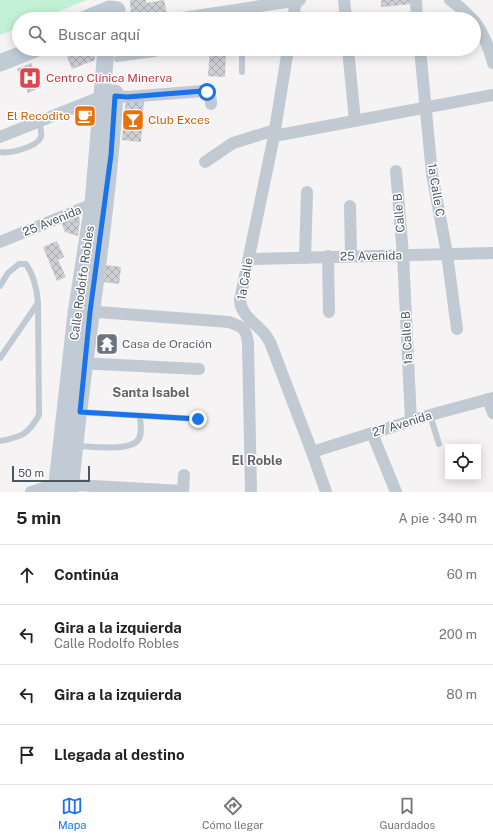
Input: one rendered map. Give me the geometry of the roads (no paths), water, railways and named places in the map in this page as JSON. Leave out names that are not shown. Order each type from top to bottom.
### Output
[{"type":"main road","points":[[0,53],[12,48]]},
{"type":"main road","points":[[0,63],[18,56]]},
{"type":"main road","name":"Calle Rodolfo Robles","points":[[64,488],[84,311],[99,203],[111,155],[109,96],[113,56]]},
{"type":"main road","name":"Calle Rodolfo Robles","points":[[64,488],[75,446],[80,412],[78,363]]},
{"type":"street","points":[[251,12],[297,0],[294,12]]},
{"type":"street","points":[[344,0],[345,12]]},
{"type":"street","points":[[416,0],[417,12]]},
{"type":"street","points":[[450,0],[465,12]]},
{"type":"street","points":[[488,31],[487,41],[493,63]]},
{"type":"street","name":"1a Calle","points":[[287,56],[274,133],[240,300],[241,308],[244,314],[263,332],[270,342],[326,492]]},
{"type":"street","points":[[349,56],[355,121]]},
{"type":"street","name":"1a Calle C","points":[[421,56],[432,174],[447,254],[457,330]]},
{"type":"street","points":[[0,137],[39,120],[109,96],[127,97],[203,91],[207,92],[210,96],[211,104]]},
{"type":"street","points":[[205,162],[233,143],[274,133],[355,121],[493,95]]},
{"type":"street","name":"Calle B","points":[[396,171],[403,255]]},
{"type":"street","points":[[305,258],[307,192]]},
{"type":"street","name":"25 Avenida","points":[[0,242],[99,203]]},
{"type":"street","points":[[350,206],[351,255]]},
{"type":"street","name":"25 Avenida","points":[[248,258],[493,253]]},
{"type":"street","name":"1a Calle B","points":[[403,255],[411,421]]},
{"type":"street","points":[[328,256],[329,312]]},
{"type":"street","points":[[84,311],[229,322],[240,326],[247,333],[251,492]]},
{"type":"street","points":[[78,363],[199,369]]},
{"type":"street","points":[[491,398],[493,414]]},
{"type":"street","name":"27 Avenida","points":[[312,452],[430,415],[491,398]]},
{"type":"street","points":[[372,433],[396,492]]},
{"type":"street","points":[[31,492],[64,488],[183,491],[184,475]]},
{"type":"lane","points":[[242,56],[242,72]]},
{"type":"lane","points":[[0,152],[6,154],[31,146],[37,142],[41,138],[39,120]]},
{"type":"lane","points":[[0,286],[8,273],[19,264],[26,264],[35,283],[38,303],[38,415],[32,428],[21,436],[0,441]]},
{"type":"lane","points":[[0,358],[38,303]]},
{"type":"lane","points":[[80,412],[198,419]]},
{"type":"lane","points":[[430,415],[439,444]]},
{"type":"lane","points":[[75,446],[126,448],[134,444],[140,436],[140,416]]},
{"type":"place","name":"Centro Clínica Minerva","points":[[30,78]]},
{"type":"place","name":"El Recodito","points":[[85,116]]},
{"type":"place","name":"Club Exces","points":[[133,120]]},
{"type":"place","name":"Casa de Oración","points":[[107,344]]},
{"type":"district","name":"Santa Isabel","points":[[151,392]]},
{"type":"district","name":"El Roble","points":[[257,460]]}]
